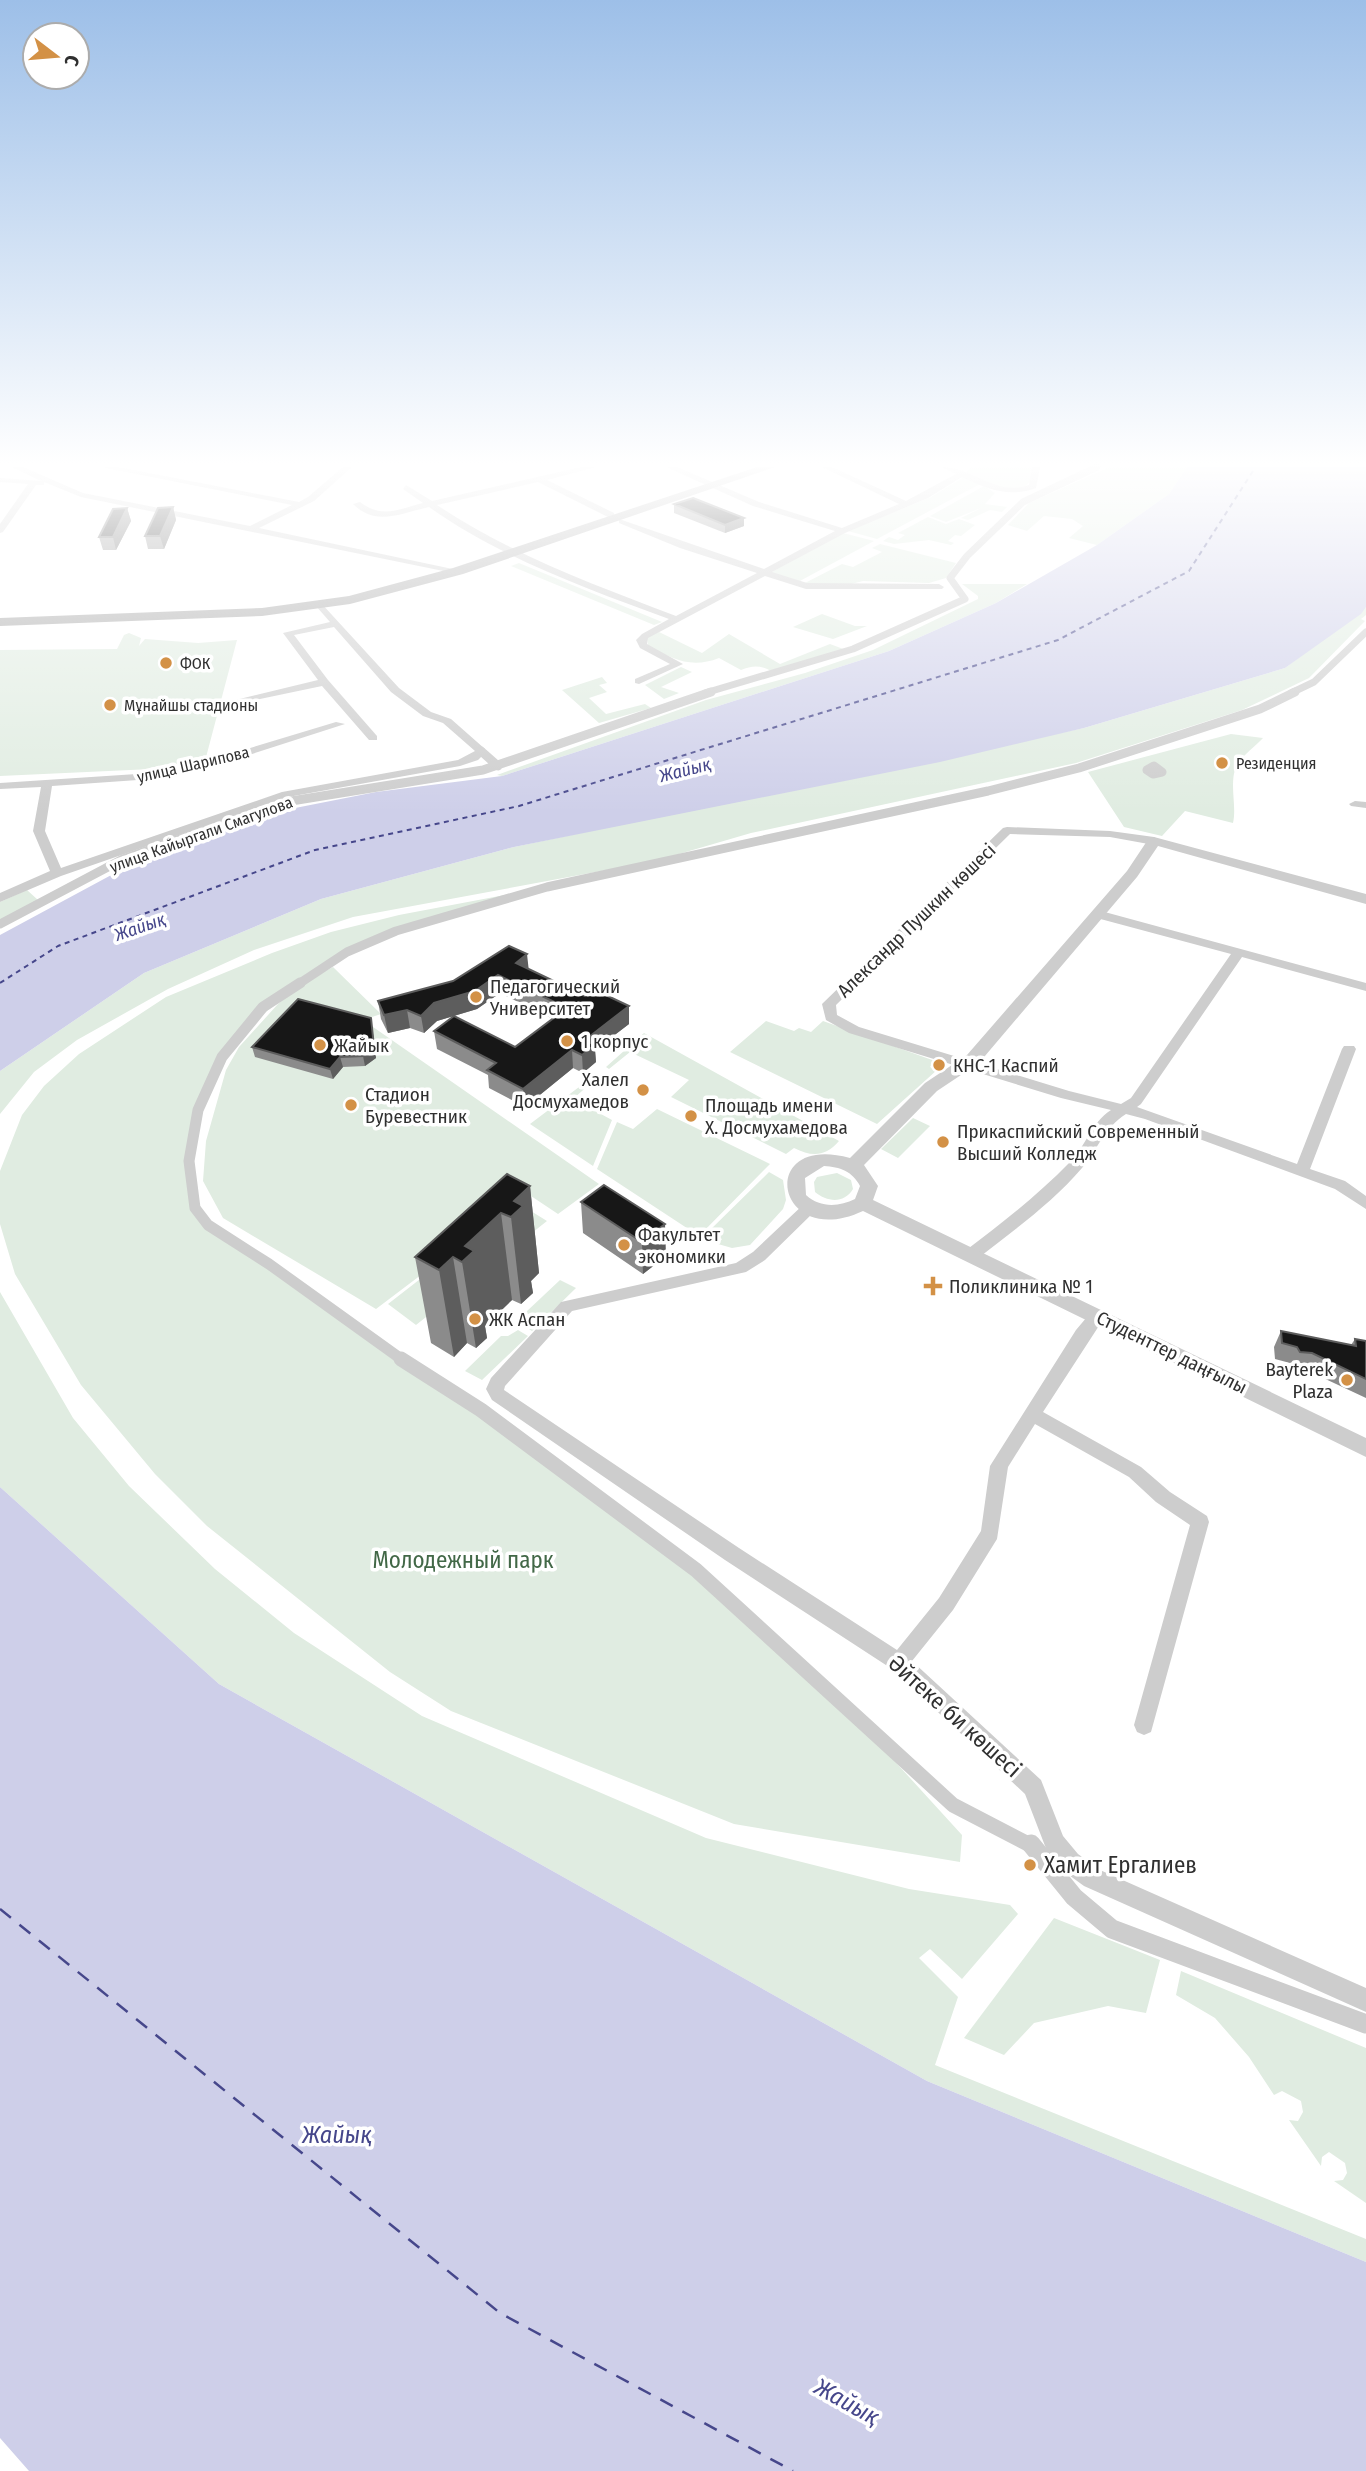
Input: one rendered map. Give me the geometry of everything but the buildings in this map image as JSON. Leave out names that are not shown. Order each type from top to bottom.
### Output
[{"type":"main road","points":[[0,622],[262,612],[321,606],[414,582]]},
{"type":"street","points":[[585,582],[674,618]]},
{"type":"street","points":[[639,681],[678,664],[643,646],[641,640],[674,618],[747,582]]},
{"type":"street","points":[[793,582],[806,586],[939,587]]},
{"type":"street","name":"улица Кайыргали Смагулова","points":[[0,924],[123,859],[285,802],[498,766],[700,695],[853,649],[965,599],[953,582]]},
{"type":"street","points":[[321,606],[395,690],[427,714],[447,721],[498,766]]},
{"type":"street","points":[[335,624],[288,633],[324,682],[373,737]]},
{"type":"street","points":[[1366,632],[1314,682],[1260,709],[1079,768],[988,791],[547,887],[396,931],[347,952],[262,1007],[218,1062],[198,1110],[189,1161],[195,1208],[208,1225],[269,1264],[407,1363],[481,1410],[696,1570],[953,1805],[1029,1842],[1074,1897],[1112,1929],[1366,2024]]},
{"type":"street","points":[[231,704],[324,682]]},
{"type":"street","name":"улица Шарипова","points":[[0,786],[152,776],[220,761],[340,723]]},
{"type":"street","name":"улица Кайыргали Смагулова","points":[[0,898],[57,873],[286,794],[460,764],[474,758],[481,751]]},
{"type":"street","points":[[47,785],[39,831],[57,873]]},
{"type":"street","name":"Александр Пушкин көшесі","points":[[966,1063],[840,1024],[831,1017],[829,1004],[1007,830],[1110,834],[1154,841]]},
{"type":"street","points":[[853,1166],[932,1087],[973,1059],[1132,874],[1154,841],[1366,899]]},
{"type":"street","points":[[1097,914],[1366,987]]},
{"type":"street","points":[[971,1255],[1027,1212],[1058,1183],[1087,1153],[1106,1120],[1126,1108],[1142,1093],[1238,952]]},
{"type":"street","points":[[1302,1171],[1349,1049]]},
{"type":"street","points":[[966,1063],[1066,1094],[1126,1108],[1340,1185],[1366,1204]]},
{"type":"street","points":[[824,1160],[853,1166],[866,1178],[869,1186],[863,1203],[839,1213],[809,1208],[794,1192],[796,1175],[803,1168],[824,1160]]},
{"type":"street","name":"Студенттер даңғылы","points":[[863,1203],[1098,1315],[1366,1448]]},
{"type":"street","name":"Әйтеке би көшесі","points":[[809,1208],[759,1256],[740,1268],[567,1306],[497,1382],[495,1389],[498,1395],[732,1554],[899,1661],[1033,1787],[1055,1843],[1092,1878],[1366,2000]]},
{"type":"street","points":[[899,1661],[946,1604],[990,1533],[999,1466],[1098,1315]]},
{"type":"street","points":[[1032,1414],[1135,1472],[1163,1497],[1200,1522],[1144,1725]]},
{"type":"green space","points":[[551,582],[566,582],[662,622],[654,625]]},
{"type":"green space","points":[[806,582],[858,582],[851,584],[803,584]]},
{"type":"green space","points":[[962,584],[1027,584],[996,603],[889,651],[502,776],[497,775],[706,700],[805,673],[873,650],[978,599],[978,596]]},
{"type":"green space","points":[[1366,607],[1366,615],[1361,619],[1365,621],[1309,678],[1242,710],[1076,763],[751,833],[655,861],[353,917],[254,950],[168,989],[77,1040],[34,1072],[0,1114],[0,1071],[144,973],[321,899],[514,847],[1084,728],[1285,668]]},
{"type":"green space","points":[[822,614],[855,626],[867,626],[833,639],[793,627]]},
{"type":"green space","points":[[659,632],[702,653],[729,634],[780,664],[830,644],[846,650],[773,672],[757,666],[741,670],[719,658],[700,663],[682,661],[666,655],[648,646],[647,637]]},
{"type":"green space","name":"Мұнайшы стадионы","points":[[129,633],[141,638],[139,646],[145,639],[198,643],[237,640],[205,761],[152,769],[0,776],[0,650],[117,649],[124,635]]},
{"type":"green space","points":[[681,667],[692,672],[661,687],[679,693],[664,699],[645,685]]},
{"type":"green space","points":[[602,677],[607,683],[599,685],[607,692],[589,698],[606,714],[645,704],[651,708],[599,723],[562,690]]},
{"type":"green space","points":[[1231,734],[1263,738],[1236,767],[1233,781],[1233,823],[1185,811],[1162,836],[1124,827],[1088,772]]},
{"type":"green space","name":"Молодежный парк","points":[[547,887],[426,923],[347,952],[244,1028],[198,1110],[190,1182],[208,1225],[570,1473],[827,1687],[962,1835],[960,1862],[734,1824],[451,1711],[390,1672],[207,1526],[155,1474],[81,1385],[15,1274],[0,1224],[0,1171],[22,1115],[44,1086],[79,1054],[166,997],[272,953],[331,932],[399,915]]},
{"type":"green space","points":[[27,890],[38,900],[0,920],[0,902]]},
{"type":"green space","name":"Стадион Буревестник","points":[[333,967],[381,1014],[363,1020],[599,1184],[558,1214],[528,1194],[376,1309],[223,1218],[203,1181],[206,1141],[226,1070],[239,1047],[278,1004],[303,983]]},
{"type":"green space","points":[[766,1021],[794,1031],[799,1028],[811,1032],[823,1021],[935,1061],[930,1067],[937,1070],[877,1124],[730,1052]]},
{"type":"green space","points":[[644,1033],[839,1141],[823,1153],[812,1154],[794,1148],[786,1154],[671,1097],[689,1080],[630,1052],[609,1069],[606,1067]]},
{"type":"green space","points":[[587,1081],[591,1083],[573,1099],[612,1120],[593,1166],[530,1124]]},
{"type":"green space","points":[[657,1109],[770,1164],[699,1236],[597,1169],[617,1122],[633,1129]]},
{"type":"green space","points":[[913,1118],[930,1126],[898,1158],[881,1149]]},
{"type":"green space","points":[[769,1172],[783,1180],[786,1200],[783,1209],[750,1245],[732,1248],[718,1244],[722,1239],[708,1232]]},
{"type":"green space","points":[[837,1173],[851,1180],[853,1189],[849,1194],[835,1200],[815,1192],[814,1182],[817,1177]]},
{"type":"green space","points":[[518,1203],[547,1221],[416,1325],[388,1304]]},
{"type":"green space","points":[[560,1280],[576,1288],[532,1331],[523,1325],[528,1316],[526,1312]]},
{"type":"green space","points":[[0,1292],[73,1418],[129,1486],[215,1569],[294,1633],[422,1716],[706,1838],[909,1889],[1010,1905],[1018,1914],[962,1979],[930,1949],[919,1958],[958,1997],[935,2065],[1366,2239],[1366,2262],[927,2081],[219,1684],[0,1487]]},
{"type":"green space","points":[[518,1330],[528,1336],[482,1380],[465,1371],[501,1336],[508,1336]]},
{"type":"green space","points":[[1054,1918],[1160,1960],[1146,2013],[1108,2006],[1034,2023],[1004,2055],[964,2038]]},
{"type":"green space","points":[[1181,1971],[1366,2048],[1366,2203],[1334,2181],[1343,2180],[1347,2173],[1345,2163],[1329,2152],[1322,2157],[1321,2166],[1289,2120],[1298,2121],[1303,2112],[1301,2101],[1282,2091],[1274,2095],[1249,2057],[1215,2018],[1176,1995]]},
{"type":"water","name":"Жайық","points":[[1032,582],[1366,582],[1366,607],[1361,614],[1285,668],[1084,728],[940,762],[514,847],[321,899],[144,973],[0,1071],[0,935],[128,866],[285,810],[376,792],[502,776],[889,651],[996,603]]},
{"type":"water","name":"Жайық","points":[[0,1487],[219,1684],[927,2081],[1366,2262],[1366,2471],[29,2471],[0,2438]]},
{"type":"ferry route","points":[[0,983],[58,946],[315,850],[519,806],[1058,640],[1168,582]]},
{"type":"ferry route","points":[[0,1909],[500,2313],[793,2471]]},
{"type":"place","name":"ФОК","points":[[166,663]]},
{"type":"place","name":"Мұнайшы стадионы","points":[[110,705]]},
{"type":"place","name":"Резиденция","points":[[1222,763]]},
{"type":"place","name":"Педагогический Университет","points":[[476,997]]},
{"type":"place","name":"1 корпус","points":[[567,1041]]},
{"type":"place","name":"Жайык","points":[[320,1045]]},
{"type":"place","name":"КНС-1 Каспий","points":[[939,1065]]},
{"type":"place","name":"Халел Досмухамедов","points":[[643,1090]]},
{"type":"place","name":"Стадион Буревестник","points":[[351,1105]]},
{"type":"place","name":"Площадь имени Х. Досмухамедова","points":[[691,1116]]},
{"type":"place","name":"Прикаспийский Современный Высший Колледж","points":[[943,1142]]},
{"type":"place","name":"Факультет экономики","points":[[624,1245]]},
{"type":"place","name":"Поликлиника № 1","points":[[933,1286]]},
{"type":"place","name":"ЖК Аспан","points":[[475,1319]]},
{"type":"place","name":"Bayterek Plaza","points":[[1347,1380]]},
{"type":"place","name":"Хамит Ергалиев","points":[[1030,1865]]}]
